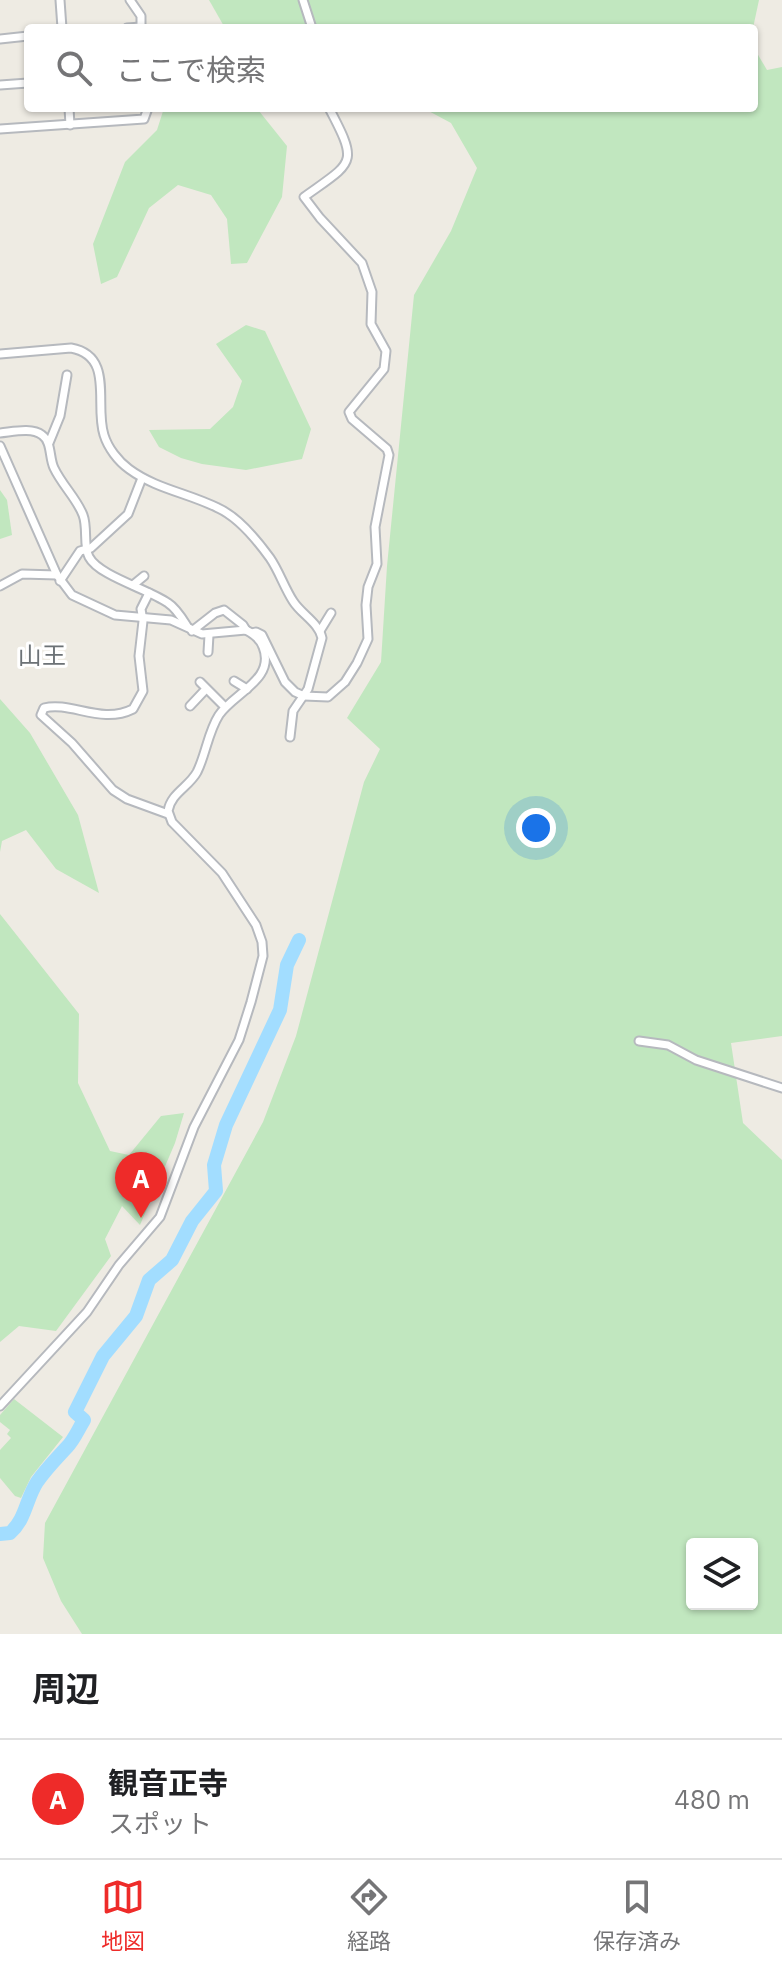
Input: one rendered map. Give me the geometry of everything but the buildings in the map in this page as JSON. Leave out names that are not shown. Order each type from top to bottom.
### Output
[{"type":"street","points":[[60,0],[62,24]]},
{"type":"street","points":[[130,0],[141,16],[141,24]]},
{"type":"street","points":[[303,0],[311,24]]},
{"type":"street","points":[[0,39],[24,36]]},
{"type":"street","points":[[0,85],[24,83]]},
{"type":"street","points":[[69,112],[70,125]]},
{"type":"street","points":[[0,129],[144,119],[147,112]]},
{"type":"street","points":[[0,446],[59,578],[72,595],[115,615],[171,620],[209,635],[236,629],[256,632],[262,635],[285,682],[295,692],[304,696],[324,697],[339,690],[368,639],[368,587],[377,564],[375,527],[389,455],[387,449],[352,419],[349,412],[375,383],[386,360],[386,351],[371,324],[372,292],[362,263],[304,197],[343,169],[348,159],[348,143],[331,112]]},
{"type":"street","points":[[0,354],[71,348],[92,357],[101,381],[102,424],[107,444],[126,467],[178,495],[220,508],[239,522],[271,559],[294,603],[320,631],[322,638],[304,696],[293,711],[290,737]]},
{"type":"street","points":[[67,375],[60,416],[49,443],[53,467],[83,516],[90,560],[102,572],[168,603],[190,629]]},
{"type":"street","points":[[0,433],[37,432],[49,443]]},
{"type":"street","points":[[59,578],[80,551],[91,548],[128,514],[142,478]]},
{"type":"street","points":[[0,586],[22,574],[59,578]]},
{"type":"street","points":[[133,585],[144,576]]},
{"type":"street","points":[[0,1406],[87,1312],[119,1265],[160,1217],[194,1127],[239,1040],[263,956],[256,925],[222,873],[168,814],[138,804],[113,790],[72,743],[41,715],[44,708],[53,706],[85,714],[109,715],[133,709],[143,691],[139,656],[141,609],[149,593]]},
{"type":"street","points":[[168,814],[172,798],[195,774],[218,717],[264,670],[266,660],[262,644],[224,610],[190,629]]},
{"type":"street","points":[[320,631],[331,613]]},
{"type":"street","points":[[208,652],[209,635]]},
{"type":"street","points":[[234,681],[247,689]]},
{"type":"street","points":[[200,682],[225,707]]},
{"type":"street","points":[[190,706],[206,689]]},
{"type":"street","points":[[639,1041],[668,1045],[696,1060],[782,1088]]},
{"type":"green space","points":[[209,0],[759,0],[754,24],[223,24]]},
{"type":"green space","points":[[758,55],[767,70],[782,67],[782,1036],[731,1043],[743,1123],[782,1160],[782,1634],[82,1634],[61,1601],[43,1558],[45,1523],[263,1122],[296,1036],[364,782],[380,749],[347,718],[381,662],[387,566],[414,295],[451,231],[477,168],[451,123],[430,112],[758,112]]},
{"type":"green space","points":[[163,112],[260,112],[287,146],[282,197],[247,263],[231,264],[227,219],[211,195],[178,185],[149,208],[117,277],[101,284],[93,244],[125,162],[157,130]]},
{"type":"green space","points":[[246,325],[265,331],[311,429],[302,459],[246,470],[202,464],[159,447],[149,430],[210,429],[233,407],[242,381],[216,344]]},
{"type":"green space","points":[[0,490],[7,500],[12,535],[0,539]]},
{"type":"green space","points":[[0,699],[30,733],[78,815],[99,893],[56,869],[26,830],[2,841],[0,852]]},
{"type":"green space","points":[[0,914],[79,1014],[78,1083],[110,1151],[129,1155],[161,1116],[184,1113],[175,1143],[140,1225],[122,1206],[105,1239],[111,1256],[56,1331],[19,1326],[0,1342]]},
{"type":"green space","points":[[14,1399],[63,1437],[31,1477],[21,1498],[15,1496],[0,1478],[0,1450],[11,1438],[7,1434],[10,1430],[0,1422],[0,1415]]},
{"type":"waterway","points":[[0,1534],[10,1533],[15,1527],[37,1482],[70,1444],[84,1420],[75,1412],[103,1356],[136,1316],[149,1280],[172,1260],[192,1221],[216,1191],[214,1165],[226,1125],[280,1010],[287,965],[299,940]]},
{"type":"place","name":"観音正寺","points":[[141,1218]]},
{"type":"district","name":"山王","points":[[42,655]]}]
